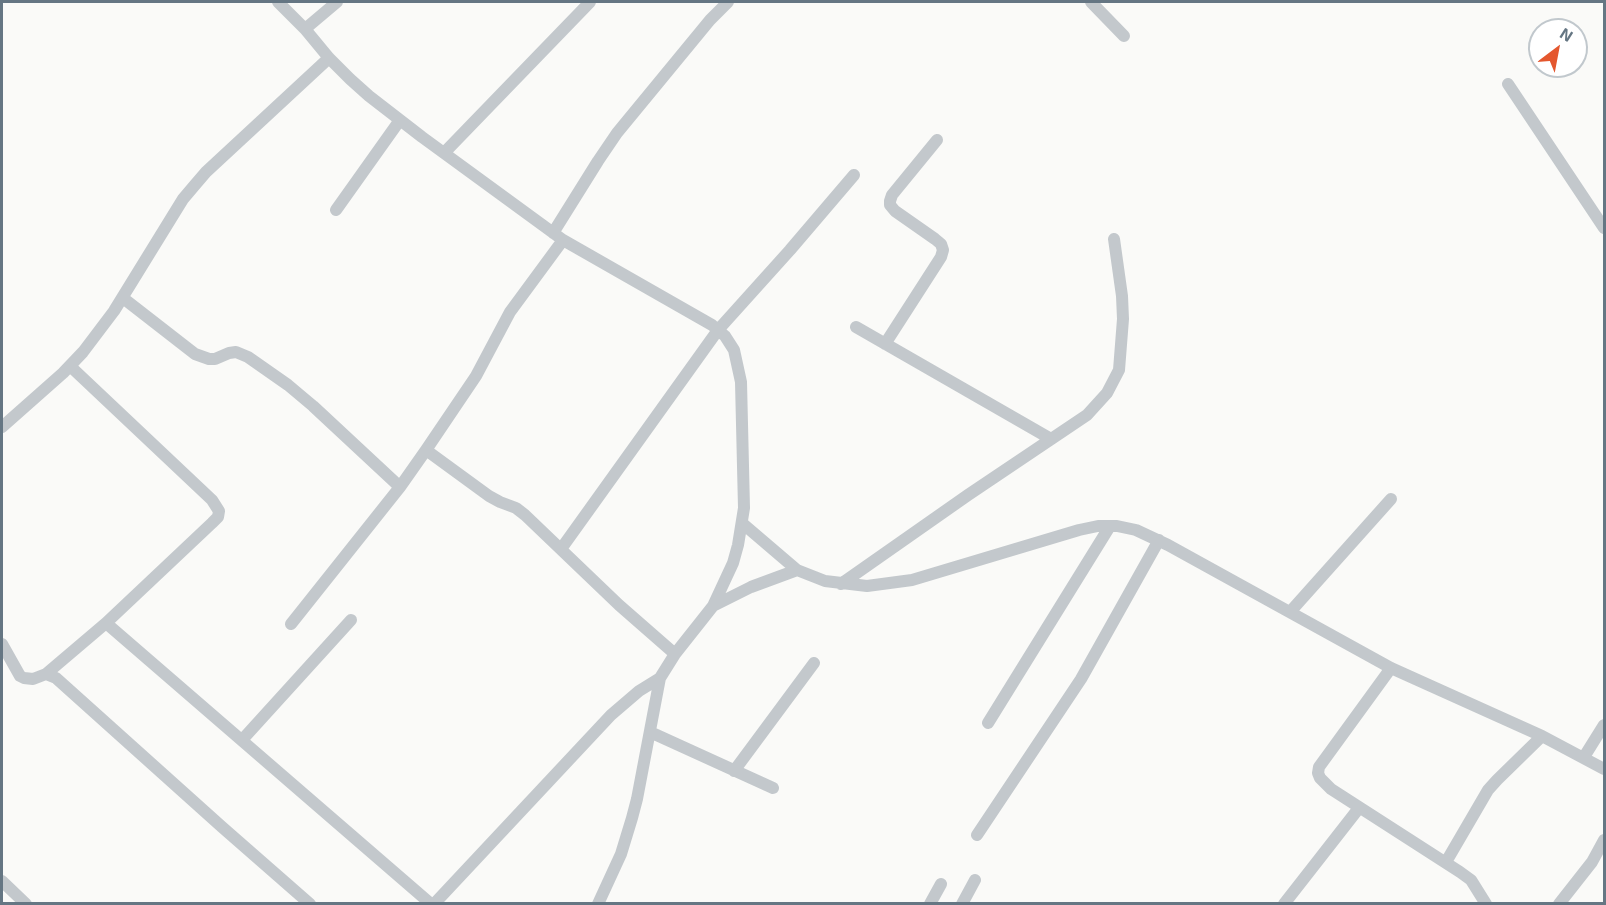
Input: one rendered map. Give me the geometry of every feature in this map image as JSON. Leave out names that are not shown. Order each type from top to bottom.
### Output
[{"type":"street","points":[[278,2],[329,58],[369,96],[400,120],[558,236],[712,325],[734,350],[741,382],[744,508],[738,545],[733,563],[713,606],[675,654],[660,678],[637,799],[627,836],[598,903]]},
{"type":"street","points":[[305,30],[337,2]]},
{"type":"street","points":[[444,153],[590,2]]},
{"type":"street","points":[[291,624],[400,487],[476,376],[510,312],[558,236],[598,161],[617,133],[710,20],[728,2]]},
{"type":"street","points":[[1091,2],[1124,36]]},
{"type":"street","points":[[2,427],[70,366],[88,345],[123,298],[183,199],[206,172],[329,58]]},
{"type":"street","points":[[1508,84],[1605,228]]},
{"type":"street","points":[[336,210],[400,120]]},
{"type":"street","points":[[885,344],[941,257],[943,250],[941,244],[890,205],[892,195],[937,140]]},
{"type":"street","points":[[561,549],[718,330],[854,175]]},
{"type":"street","points":[[841,584],[1087,415],[1107,393],[1119,370],[1121,357],[1123,308],[1114,239]]},
{"type":"street","points":[[123,298],[195,354],[215,359],[236,352],[248,357],[313,406],[400,487]]},
{"type":"street","points":[[856,327],[1051,439]]},
{"type":"street","points":[[2,644],[20,676],[33,679],[46,674],[106,623],[218,517],[219,512],[212,500],[70,366]]},
{"type":"street","points":[[426,450],[489,496],[516,508],[525,515],[619,605],[675,654]]},
{"type":"street","points":[[1290,612],[1391,499]]},
{"type":"street","points":[[742,523],[797,570],[825,581],[867,586],[912,580],[1098,526],[1117,526],[1136,530],[1160,540],[1391,668],[1542,736],[1605,769]]},
{"type":"street","points":[[988,723],[1110,526]]},
{"type":"street","points":[[977,835],[1081,679],[1160,540]]},
{"type":"street","points":[[713,606],[751,586],[797,570]]},
{"type":"street","points":[[242,740],[351,620]]},
{"type":"street","points":[[106,623],[433,903],[611,715],[639,691],[660,678]]},
{"type":"street","points":[[734,771],[814,663]]},
{"type":"street","points":[[1391,668],[1319,767],[1320,778],[1359,808],[1471,880],[1486,903]]},
{"type":"street","points":[[46,674],[56,678],[310,903]]},
{"type":"street","points":[[1584,757],[1605,725]]},
{"type":"street","points":[[650,732],[773,789]]},
{"type":"street","points":[[1446,862],[1488,790],[1542,736]]},
{"type":"street","points":[[1284,903],[1359,808]]},
{"type":"street","points":[[1559,903],[1592,862],[1605,840]]},
{"type":"street","points":[[962,903],[975,880]]},
{"type":"street","points":[[2,881],[26,903]]},
{"type":"street","points":[[930,903],[941,884]]}]
